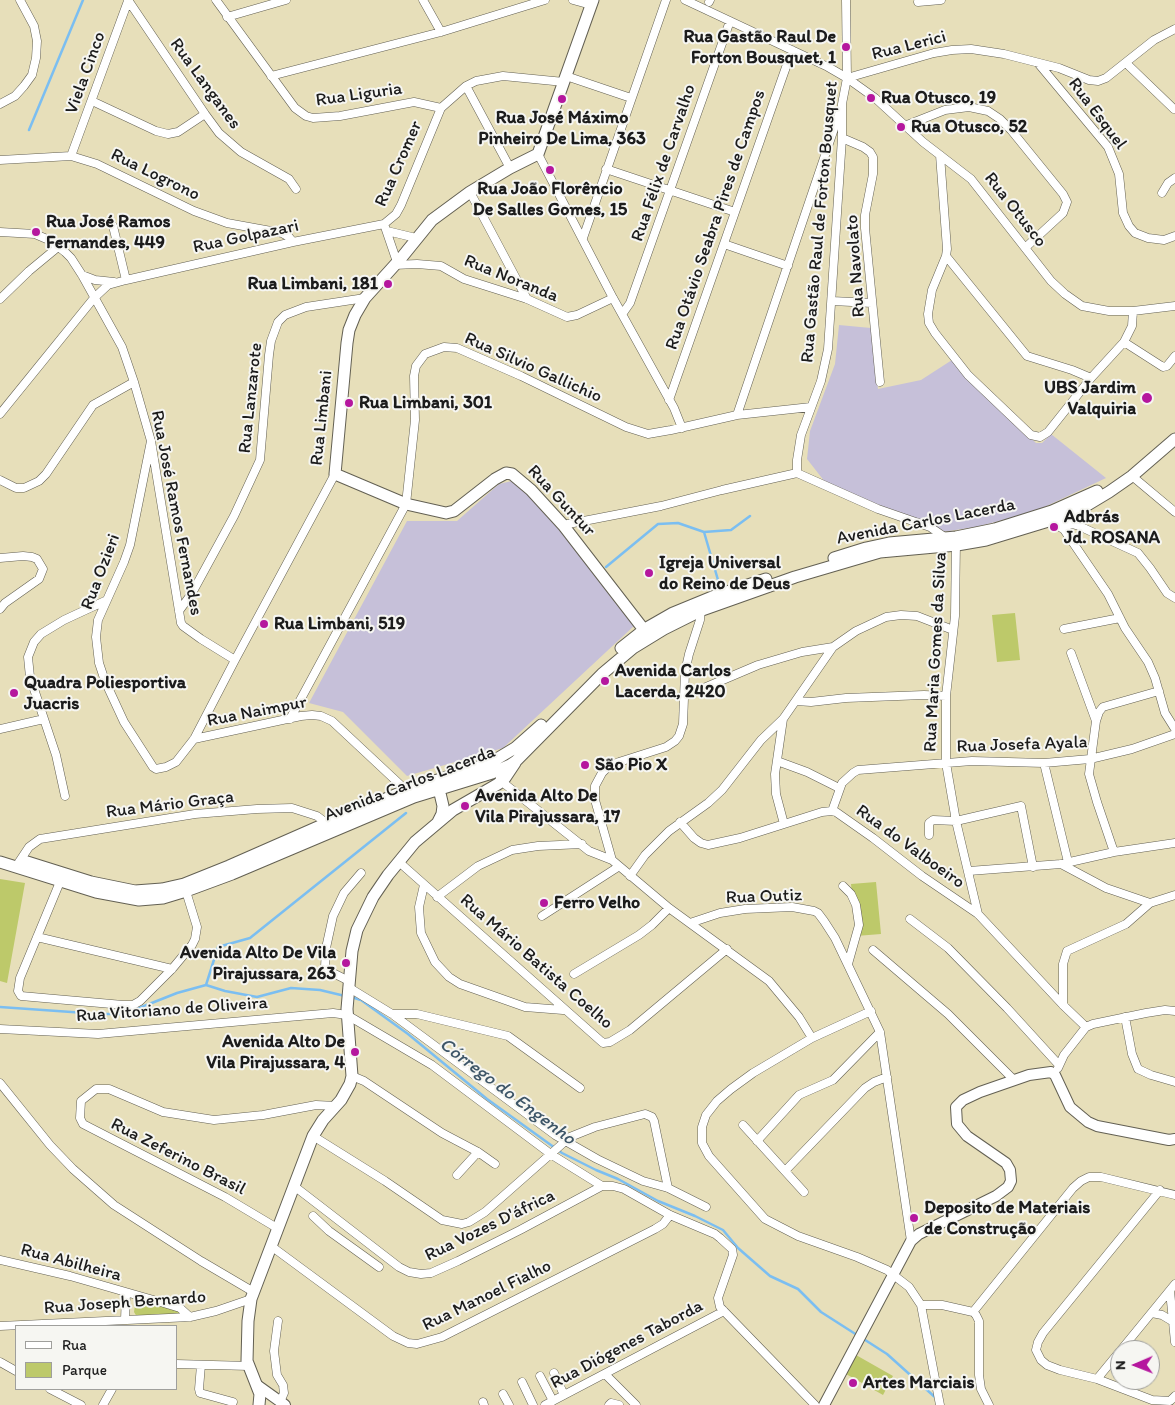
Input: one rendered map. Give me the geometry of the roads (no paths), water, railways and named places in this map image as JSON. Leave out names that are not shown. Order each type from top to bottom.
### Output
[{"type":"main road","points":[[538,154],[592,2]]},
{"type":"main road","name":"Rua Limbani","points":[[336,474],[349,330],[355,315],[366,298],[432,220],[470,192],[538,154]]},
{"type":"main road","name":"Avenida Carlos Lacerda","points":[[1056,519],[1110,483],[1175,429]]},
{"type":"main road","name":"Avenida Carlos Lacerda","points":[[0,855],[96,892],[139,900],[163,898],[185,888],[232,874],[331,827],[444,778],[495,770],[594,672],[647,633],[701,606],[880,552],[952,541],[994,538],[1056,519],[1089,504],[1132,476],[1175,439]]},
{"type":"main road","name":"Rua Guntur","points":[[336,474],[406,504],[439,513],[450,513],[495,479],[506,473],[512,474],[563,524],[647,633]]},
{"type":"main road","name":"Avenida Carlos Lacerda","points":[[409,794],[440,793],[516,761],[602,674],[633,648],[647,633]]},
{"type":"main road","points":[[259,1405],[260,1394],[249,1366],[247,1342],[252,1295],[313,1136],[323,1120],[347,1091],[352,1076],[347,1012],[352,945],[357,930],[373,897],[415,842],[455,809],[491,784],[495,770]]},
{"type":"main road","points":[[438,822],[442,814],[443,806],[440,793],[444,778]]},
{"type":"main road","points":[[440,793],[455,809]]},
{"type":"main road","name":"Avenida Carlos Lacerda","points":[[0,862],[18,863]]},
{"type":"street","points":[[0,104],[15,96],[24,86],[32,74],[36,58],[37,41],[34,26],[20,0]]},
{"type":"street","name":"Rua Liguria","points":[[216,0],[295,108],[306,116],[313,118],[340,116],[414,102],[441,108]]},
{"type":"street","points":[[227,17],[286,0]]},
{"type":"street","points":[[423,0],[441,32]]},
{"type":"street","points":[[271,76],[441,32],[545,0]]},
{"type":"street","points":[[574,0],[592,2]]},
{"type":"street","points":[[583,238],[666,0]]},
{"type":"street","name":"Rua Otusco","points":[[685,0],[847,78],[907,125],[940,155],[961,169],[976,184],[1051,281],[1082,306],[1109,311],[1133,311],[1175,306]]},
{"type":"street","name":"Rua Gastão Raul de Forton Bousquet","points":[[797,473],[801,435],[826,364],[842,138],[842,104],[847,78],[846,0]]},
{"type":"street","points":[[918,2],[940,0]]},
{"type":"street","name":"Viela Cinco","points":[[71,156],[128,1]]},
{"type":"street","name":"Rua Langanes","points":[[128,1],[219,133],[252,159],[288,179],[293,183],[296,190]]},
{"type":"street","name":"Rua Félix de Carvalho","points":[[623,313],[630,304],[730,21]]},
{"type":"street","points":[[1174,109],[1126,63],[1154,40],[1175,29]]},
{"type":"street","name":"Rua Lerici","points":[[847,78],[934,53],[952,50],[971,49],[1004,54],[1038,62],[1089,80],[1098,81],[1106,78],[1126,63]]},
{"type":"street","name":"Rua Otávio Seabra Pires de Campos","points":[[669,400],[792,50]]},
{"type":"street","name":"Rua Esquel","points":[[1038,62],[1068,96],[1108,147],[1119,174],[1123,213],[1129,226],[1136,233],[1148,238],[1164,240],[1175,236]]},
{"type":"street","points":[[441,108],[466,86],[476,81],[503,76],[565,79],[631,98]]},
{"type":"street","points":[[466,86],[510,168]]},
{"type":"street","points":[[92,101],[156,131],[168,134],[178,132],[205,114]]},
{"type":"street","points":[[737,415],[842,104]]},
{"type":"street","points":[[907,125],[945,110],[969,107],[988,111],[1011,130],[1063,194],[1067,202],[1063,213],[1025,248]]},
{"type":"street","name":"Rua Cromer","points":[[386,228],[401,205],[441,108]]},
{"type":"street","name":"Rua Navolato","points":[[842,138],[863,147],[873,157],[873,174],[865,222],[880,382]]},
{"type":"street","points":[[538,154],[669,400],[682,428]]},
{"type":"street","points":[[940,155],[947,241],[946,256],[930,299],[928,314],[930,327],[968,375],[1032,435],[1038,438],[1043,437],[1091,378],[1124,342],[1132,326],[1133,311]]},
{"type":"street","name":"Rua Logrono","points":[[0,160],[71,156],[104,167],[194,211],[227,222],[282,233],[293,242]]},
{"type":"street","points":[[606,169],[735,212]]},
{"type":"street","points":[[1162,193],[1168,183],[1175,178]]},
{"type":"street","points":[[470,192],[527,298]]},
{"type":"street","points":[[113,226],[126,280]]},
{"type":"street","name":"Rua Cromer","points":[[386,228],[416,238]]},
{"type":"street","name":"Rua Cromer","points":[[386,228],[396,263]]},
{"type":"street","name":"Rua Golpazari","points":[[82,275],[95,280],[114,282],[293,242],[386,228]]},
{"type":"street","name":"Rua José Ramos Fernandes","points":[[0,232],[35,234],[58,247],[71,258],[122,347],[151,441],[182,626],[235,660]]},
{"type":"street","points":[[724,244],[788,266]]},
{"type":"street","points":[[0,299],[29,270],[58,247]]},
{"type":"street","points":[[946,256],[1027,356],[1091,378]]},
{"type":"street","name":"Rua Noranda","points":[[396,263],[441,266],[464,279],[527,298],[560,314],[571,317],[613,298]]},
{"type":"street","name":"Rua Golpazari","points":[[2,409],[94,298],[114,282]]},
{"type":"street","name":"Rua Lanzarote","points":[[179,611],[192,593],[254,478],[260,460],[271,341],[278,322],[285,315],[306,307],[366,298]]},
{"type":"street","points":[[832,300],[872,303]]},
{"type":"street","points":[[1124,342],[1164,367],[1175,356]]},
{"type":"street","name":"Rua Silvio Gallichio","points":[[290,719],[406,504],[415,420],[413,387],[416,366],[425,354],[444,347],[457,348],[634,431],[648,434],[737,415],[811,407]]},
{"type":"street","points":[[0,480],[16,488],[24,488],[39,482],[93,405],[134,382]]},
{"type":"street","name":"Rua Ozieri","points":[[151,441],[130,545],[120,572],[105,601],[96,628],[99,664],[124,722],[154,768],[162,769],[176,762],[194,739]]},
{"type":"street","points":[[563,524],[652,508],[797,473],[878,509],[930,527],[952,541]]},
{"type":"street","name":"Rua Limbani","points":[[194,739],[336,474]]},
{"type":"street","points":[[1132,476],[1175,512]]},
{"type":"street","points":[[1056,519],[1079,526],[1138,553],[1167,593],[1175,598]]},
{"type":"street","points":[[1056,519],[1108,594],[1120,618],[1148,662],[1165,713],[1175,729]]},
{"type":"street","name":"Rua Maria Gomes da Silva","points":[[952,541],[953,630],[946,696],[946,763],[956,821],[978,914]]},
{"type":"street","points":[[0,558],[32,557],[37,559],[43,569],[39,579],[0,609]]},
{"type":"street","points":[[65,796],[56,755],[30,677],[28,658],[34,642],[41,634],[64,620],[105,601]]},
{"type":"street","points":[[701,606],[686,672],[682,731],[676,741],[666,747],[608,767],[597,779],[595,800],[612,860],[618,867],[668,908],[726,948],[769,981],[799,1017],[812,1038]]},
{"type":"street","points":[[684,696],[758,665],[802,652],[833,647],[863,628],[894,615],[917,616],[953,630]]},
{"type":"street","points":[[1064,629],[1120,618]]},
{"type":"street","points":[[630,876],[645,855],[680,822],[708,803],[722,790],[762,740],[783,719],[833,647]]},
{"type":"street","points":[[1071,653],[1096,721]]},
{"type":"street","points":[[1114,852],[1092,786],[1090,774],[1090,758],[1096,721],[1103,706],[1159,691]]},
{"type":"street","points":[[796,701],[812,702],[846,698],[915,695],[946,696]]},
{"type":"street","name":"Rua Naimpur","points":[[194,739],[312,715],[321,716],[332,721],[409,794]]},
{"type":"street","points":[[0,729],[44,719]]},
{"type":"street","points":[[783,719],[775,774],[776,794],[784,824]]},
{"type":"street","name":"Rua Josefa Ayala","points":[[832,811],[839,788],[847,777],[858,770],[972,761],[1044,762],[1090,758],[1132,749],[1175,734]]},
{"type":"street","points":[[777,761],[807,772],[839,788]]},
{"type":"street","points":[[1044,762],[1065,863],[1106,888],[1150,903]]},
{"type":"street","points":[[495,770],[589,851],[612,860]]},
{"type":"street","points":[[929,835],[930,821],[956,821],[1020,806],[1033,867]]},
{"type":"street","name":"Rua Mário Graça","points":[[18,863],[34,842],[40,839],[195,814],[292,808],[317,816],[331,827]]},
{"type":"street","name":"Rua do Valboeiro","points":[[680,822],[694,838],[701,843],[708,844],[740,838],[832,811],[858,827],[922,876],[978,914],[1086,1027]]},
{"type":"street","points":[[969,871],[1065,863],[1114,852],[1175,843]]},
{"type":"street","points":[[437,897],[478,866],[512,850],[538,846],[582,844]]},
{"type":"street","name":"Rua Mário Batista Coelho","points":[[399,862],[602,1043],[610,1042],[646,1017],[726,948]]},
{"type":"street","points":[[542,916],[618,867]]},
{"type":"street","points":[[361,873],[344,893],[333,916],[326,948],[325,967],[329,971],[348,987],[392,1014],[543,1128],[565,1142],[643,1180],[668,1188],[706,1207]]},
{"type":"street","points":[[62,878],[20,978],[18,991],[21,996],[123,1005],[133,1004],[147,996],[192,945],[197,934],[196,922],[185,888]]},
{"type":"street","points":[[424,885],[419,907],[421,933],[435,962],[448,977],[460,984],[525,1007],[563,1010]]},
{"type":"street","points":[[843,886],[851,894],[856,905],[859,924],[848,964]]},
{"type":"street","points":[[1063,1005],[1063,964],[1067,952],[1126,924],[1150,903],[1175,895]]},
{"type":"street","name":"Rua Outiz","points":[[690,923],[720,912],[792,907],[809,909],[818,913],[824,920],[848,964],[880,1032],[911,1242]]},
{"type":"street","points":[[574,974],[639,935],[652,925],[668,908]]},
{"type":"street","points":[[910,919],[948,948],[1057,1070],[1070,1107],[1088,1122],[1097,1126],[1173,1141]]},
{"type":"street","points":[[37,937],[172,969]]},
{"type":"street","points":[[873,950],[948,1014],[1014,1080]]},
{"type":"street","points":[[1057,1070],[1072,1044],[1086,1027],[1125,1017],[1165,1010],[1175,1011]]},
{"type":"street","points":[[347,1012],[432,1065],[553,1154],[602,1186],[624,1189],[670,1215],[715,1234],[732,1249],[732,1261],[718,1298],[718,1304],[815,1405]]},
{"type":"street","name":"Rua Vitoriano de Oliveira","points":[[1,1029],[98,1034],[347,1012]]},
{"type":"street","points":[[871,1012],[812,1038],[753,1073],[731,1089],[717,1101],[703,1121],[702,1143],[709,1156],[764,1219],[798,1236],[857,1257],[893,1274],[909,1287],[921,1306],[940,1404]]},
{"type":"street","points":[[392,1014],[417,1014],[508,1036],[580,1088]]},
{"type":"street","points":[[1125,1017],[1132,1054],[1138,1069],[1175,1082]]},
{"type":"street","points":[[757,1141],[799,1095],[833,1080],[880,1032]]},
{"type":"street","points":[[824,1405],[911,1242],[919,1234],[996,1196],[1008,1187],[1011,1177],[1008,1167],[1001,1158],[961,1130],[957,1124],[956,1107],[963,1100],[980,1092],[1029,1075],[1057,1070]]},
{"type":"street","points":[[352,1076],[364,1081],[442,1133],[478,1152],[495,1164]]},
{"type":"street","points":[[785,1171],[865,1088],[887,1077]]},
{"type":"street","points":[[0,1084],[50,1145],[73,1169],[114,1204],[252,1295]]},
{"type":"street","name":"Rua Zeferino Brasil","points":[[277,1228],[225,1197],[83,1124],[80,1118],[81,1103],[88,1094],[96,1089],[109,1089],[163,1112],[214,1120],[246,1117],[316,1105],[336,1106]]},
{"type":"street","points":[[313,1136],[385,1181],[442,1220],[458,1224],[469,1222],[485,1212],[576,1134],[640,1114],[650,1116],[654,1121],[668,1188]]},
{"type":"street","points":[[744,1126],[804,1192]]},
{"type":"street","points":[[457,1175],[478,1152]]},
{"type":"street","points":[[972,1312],[1081,1181],[1089,1177],[1102,1177],[1175,1195]]},
{"type":"street","name":"Rua Vozes D'áfrica","points":[[294,1186],[398,1266],[414,1273],[426,1274],[442,1269],[602,1186]]},
{"type":"street","points":[[1160,1190],[1043,1333],[1038,1342],[1037,1354],[1047,1365],[1097,1379],[1152,1400],[1170,1400],[1175,1396]]},
{"type":"street","name":"Rua Manoel Fialho","points":[[271,1246],[393,1336],[408,1343],[417,1344],[442,1337],[655,1229],[663,1224],[670,1215]]},
{"type":"street","points":[[313,1216],[329,1231],[379,1267]]},
{"type":"street","points":[[329,1231],[335,1218]]},
{"type":"street","name":"Rua Abilheira","points":[[0,1260],[70,1276],[180,1308],[190,1317]]},
{"type":"street","points":[[1129,1340],[1175,1284]]},
{"type":"street","points":[[1170,1291],[1175,1342]]},
{"type":"street","points":[[125,1320],[126,1293]]},
{"type":"street","name":"Rua Joseph Bernardo","points":[[21,1325],[190,1317],[216,1312],[252,1295]]},
{"type":"street","points":[[921,1306],[942,1305],[972,1312],[979,1321],[979,1374],[981,1389],[989,1405]]},
{"type":"street","name":"Rua Diógenes Taborda","points":[[544,1405],[724,1311]]},
{"type":"street","points":[[1152,1313],[1162,1314],[1172,1320]]},
{"type":"street","points":[[278,1322],[274,1351],[277,1375],[284,1385],[283,1404]]},
{"type":"street","name":"Rua Joseph Bernardo","points":[[0,1326],[15,1325]]},
{"type":"street","points":[[0,1362],[15,1370]]},
{"type":"street","points":[[1097,1379],[1110,1363]]},
{"type":"street","points":[[178,1364],[249,1366]]},
{"type":"street","points":[[201,1365],[200,1393],[233,1402]]},
{"type":"street","points":[[554,1372],[564,1395]]},
{"type":"street","points":[[605,1374],[636,1405]]},
{"type":"street","points":[[540,1376],[553,1401]]},
{"type":"street","points":[[522,1382],[533,1405]]},
{"type":"street","points":[[257,1385],[283,1404]]},
{"type":"street","points":[[52,1390],[81,1405]]},
{"type":"street","points":[[103,1405],[111,1390]]},
{"type":"street","points":[[503,1394],[509,1405]]},
{"type":"street","points":[[609,1405],[611,1403],[619,1405]]},
{"type":"waterway","points":[[29,130],[83,0]]},
{"type":"waterway","points":[[704,532],[731,530],[750,516]]},
{"type":"waterway","points":[[606,567],[658,524],[678,523],[704,532],[718,580]]},
{"type":"waterway","points":[[206,985],[218,947],[250,938],[406,813]]},
{"type":"waterway","name":"Córrego do Engenho","points":[[0,1007],[124,1014],[177,993],[206,985],[257,997],[291,988],[320,990],[345,996]]},
{"type":"waterway","name":"Córrego do Engenho","points":[[351,997],[361,1000],[408,1034],[487,1099],[562,1153],[618,1179],[658,1201],[723,1230],[738,1248],[770,1276],[798,1289],[821,1312],[857,1335]]},
{"type":"waterway","name":"Córrego do Engenho","points":[[862,1338],[887,1354],[937,1399]]},
{"type":"place","name":"Rua Gastão Raul De Forton Bousquet, 1","points":[[846,47]]},
{"type":"place","name":"Rua Otusco, 19","points":[[871,98]]},
{"type":"place","name":"Rua José Máximo Pinheiro De Lima, 363","points":[[562,99]]},
{"type":"place","name":"Rua Otusco, 52","points":[[901,127]]},
{"type":"place","name":"Rua João Florêncio De Salles Gomes, 15","points":[[550,170]]},
{"type":"place","name":"Rua José Ramos Fernandes, 449","points":[[36,232]]},
{"type":"place","name":"Rua Limbani, 181","points":[[388,284]]},
{"type":"place","name":"UBS Jardim Valquiria","points":[[1147,398]]},
{"type":"place","name":"Rua Limbani, 301","points":[[349,403]]},
{"type":"place","name":"Adbrás Jd. ROSANA","points":[[1054,527]]},
{"type":"place","name":"Igreja Universal do Reino de Deus","points":[[649,573]]},
{"type":"place","name":"Rua Limbani, 519","points":[[264,624]]},
{"type":"place","name":"Avenida Carlos Lacerda, 2420","points":[[605,681]]},
{"type":"place","name":"Quadra Poliesportiva Juacris","points":[[14,693]]},
{"type":"place","name":"São Pio X","points":[[585,765]]},
{"type":"place","name":"Avenida Alto De Vila Pirajussara, 17","points":[[465,806]]},
{"type":"place","name":"Ferro Velho","points":[[544,903]]},
{"type":"place","name":"Avenida Alto De Vila Pirajussara, 263","points":[[346,963]]},
{"type":"place","name":"Avenida Alto De Vila Pirajussara, 4","points":[[355,1052]]},
{"type":"place","name":"Deposito de Materiais de Construção","points":[[914,1218]]},
{"type":"place","name":"Artes Marciais","points":[[853,1383]]}]
